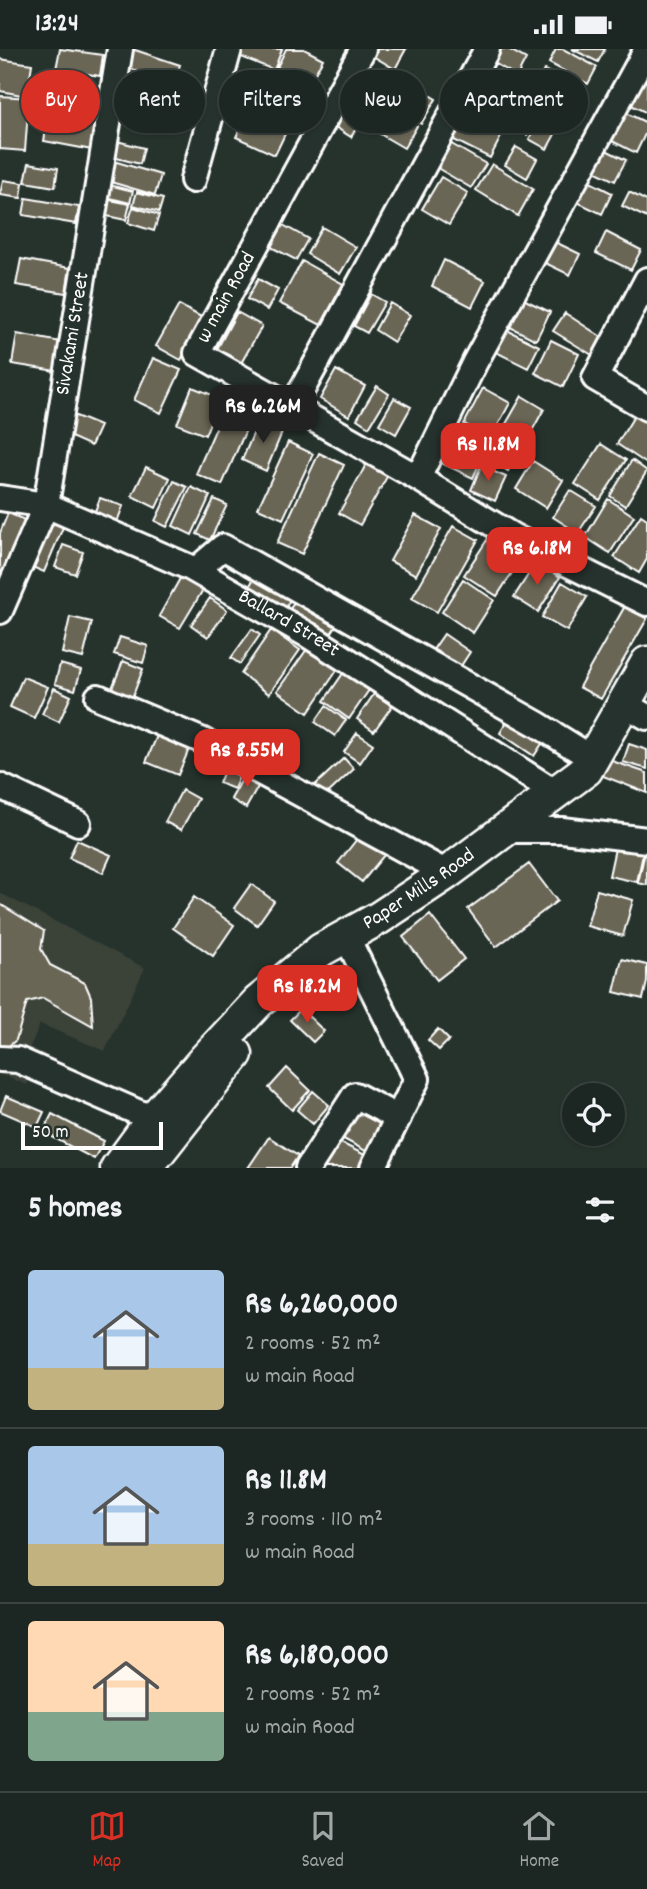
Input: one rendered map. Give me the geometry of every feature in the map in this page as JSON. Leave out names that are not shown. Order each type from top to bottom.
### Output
[{"type":"main road","name":"Paper Mills Road","points":[[117,1168],[153,1119],[258,1002],[321,950],[349,942],[586,770],[635,710],[647,663]]},
{"type":"main road","points":[[145,1168],[238,1051],[349,942]]},
{"type":"street","name":"Sivakami Street","points":[[0,611],[46,505],[120,49]]},
{"type":"street","points":[[193,180],[229,49]]},
{"type":"street","name":"w main Road","points":[[363,49],[197,353],[418,478],[514,537],[647,603]]},
{"type":"street","points":[[292,408],[487,49]]},
{"type":"street","points":[[418,478],[475,362],[647,49]]},
{"type":"street","points":[[647,279],[595,379],[647,408]]},
{"type":"street","name":"Ballard Street","points":[[0,498],[46,505],[196,570],[308,635],[556,793]]},
{"type":"street","points":[[196,570],[223,547],[593,759]]},
{"type":"street","points":[[98,697],[201,740],[447,873]]},
{"type":"street","points":[[0,786],[78,823]]},
{"type":"street","points":[[506,830],[562,830],[647,840]]},
{"type":"street","points":[[349,942],[417,1079],[373,1168]]},
{"type":"street","points":[[0,1059],[18,1060],[153,1119]]},
{"type":"street","points":[[308,1168],[355,1095],[398,1118]]},
{"type":"shaded area","points":[[0,893],[145,968],[105,1051],[40,1024],[30,1047],[140,1106],[31,1067],[27,1085],[0,1074]]},
{"type":"building","points":[[60,49],[103,55],[100,76],[100,70],[56,69]]},
{"type":"building","points":[[132,49],[180,65],[178,70],[134,70],[126,67]]},
{"type":"building","points":[[233,49],[282,49],[274,70],[231,53]]},
{"type":"building","points":[[286,49],[304,49],[323,59],[317,70],[283,70],[277,67]]},
{"type":"building","points":[[368,49],[406,49],[395,69],[366,52]]},
{"type":"building","points":[[495,49],[508,49],[526,59],[520,70],[506,70],[489,60]]},
{"type":"building","points":[[556,49],[563,49],[597,67],[588,84],[588,70],[562,70],[549,63]]},
{"type":"building","points":[[572,49],[605,49],[598,62]]},
{"type":"building","points":[[0,59],[32,64],[31,70],[21,70],[21,95],[0,91]]},
{"type":"building","points":[[647,62],[647,113],[627,103]]},
{"type":"building","points":[[426,93],[436,99],[426,116]]},
{"type":"building","points":[[0,96],[21,97],[21,133],[26,133],[25,151],[0,149]]},
{"type":"building","points":[[340,105],[340,130],[329,123]]},
{"type":"building","points":[[624,112],[647,123],[647,130],[636,153],[610,140]]},
{"type":"building","points":[[45,133],[95,133],[92,150],[44,141]]},
{"type":"building","points":[[238,133],[285,134],[275,155],[236,137]]},
{"type":"building","points":[[378,133],[413,133],[404,148]]},
{"type":"building","points":[[455,133],[503,133],[490,158],[452,139]]},
{"type":"building","points":[[532,133],[556,133],[547,149],[529,139]]},
{"type":"building","points":[[113,140],[144,148],[140,164],[109,156]]},
{"type":"building","points":[[448,142],[486,164],[471,188],[434,166]]},
{"type":"building","points":[[598,146],[626,160],[615,181],[588,168]]},
{"type":"building","points":[[516,147],[537,159],[527,178],[505,165]]},
{"type":"building","points":[[110,160],[161,175],[155,195],[104,180]]},
{"type":"building","points":[[29,163],[58,168],[55,187],[25,182]]},
{"type":"building","points":[[492,164],[533,189],[518,216],[476,190]]},
{"type":"building","points":[[441,177],[468,193],[449,225],[422,209]]},
{"type":"building","points":[[582,178],[612,193],[602,214],[571,199]]},
{"type":"building","points":[[3,180],[23,183],[21,198],[0,195]]},
{"type":"building","points":[[105,184],[133,191],[130,203],[102,196]]},
{"type":"building","points":[[137,192],[163,199],[159,212],[133,205]]},
{"type":"building","points":[[629,192],[647,201],[647,218],[622,206]]},
{"type":"building","points":[[26,198],[79,207],[76,224],[23,215]]},
{"type":"building","points":[[105,199],[130,204],[126,220],[102,215]]},
{"type":"building","points":[[133,207],[159,215],[154,231],[128,223]]},
{"type":"building","points":[[283,225],[308,239],[296,260],[271,247]]},
{"type":"building","points":[[322,227],[356,247],[340,274],[307,254]]},
{"type":"building","points":[[606,232],[641,250],[631,270],[596,253]]},
{"type":"building","points":[[549,239],[580,254],[570,275],[539,260]]},
{"type":"building","points":[[21,259],[70,268],[66,293],[16,285]]},
{"type":"building","points":[[444,260],[485,281],[472,307],[432,286]]},
{"type":"building","points":[[302,261],[343,284],[321,325],[279,303]]},
{"type":"building","points":[[258,279],[278,290],[267,310],[247,299]]},
{"type":"building","points":[[371,294],[385,302],[367,333],[354,326]]},
{"type":"building","points":[[517,296],[550,312],[536,340],[504,324]]},
{"type":"building","points":[[390,303],[410,315],[394,342],[375,330]]},
{"type":"building","points":[[179,305],[203,318],[181,360],[156,346]]},
{"type":"building","points":[[237,312],[262,326],[240,365],[216,351]]},
{"type":"building","points":[[565,313],[603,338],[592,355],[553,331]]},
{"type":"building","points":[[503,328],[539,346],[528,368],[492,350]]},
{"type":"building","points":[[17,334],[61,342],[56,371],[12,364]]},
{"type":"building","points":[[551,340],[579,354],[563,387],[535,373]]},
{"type":"building","points":[[153,358],[181,370],[161,413],[134,400]]},
{"type":"building","points":[[336,370],[365,386],[349,416],[320,399]]},
{"type":"building","points":[[377,386],[389,394],[369,427],[357,419]]},
{"type":"building","points":[[192,387],[220,398],[205,435],[177,424]]},
{"type":"building","points":[[483,388],[510,403],[491,438],[464,424]]},
{"type":"building","points":[[522,396],[544,409],[526,442],[503,429]]},
{"type":"building","points":[[394,398],[411,407],[396,434],[379,424]]},
{"type":"building","points":[[636,413],[647,420],[647,464],[617,444]]},
{"type":"building","points":[[71,414],[100,426],[91,446],[62,433]]},
{"type":"building","points":[[222,414],[248,425],[222,485],[196,474]]},
{"type":"building","points":[[259,420],[283,430],[266,471],[242,460]]},
{"type":"building","points":[[451,424],[489,442],[473,478],[435,460]]},
{"type":"building","points":[[498,438],[520,451],[508,471],[486,457]]},
{"type":"building","points":[[288,442],[313,454],[283,519],[258,508]]},
{"type":"building","points":[[601,444],[626,460],[600,500],[575,484]]},
{"type":"building","points":[[319,453],[344,465],[302,554],[277,543]]},
{"type":"building","points":[[632,460],[647,471],[625,506],[610,496]]},
{"type":"building","points":[[533,461],[563,480],[546,508],[516,489]]},
{"type":"building","points":[[367,463],[388,475],[360,525],[339,513]]},
{"type":"building","points":[[481,466],[506,477],[495,501],[471,490]]},
{"type":"building","points":[[146,467],[170,478],[156,508],[132,496]]},
{"type":"building","points":[[174,481],[187,487],[167,527],[155,521]]},
{"type":"building","points":[[191,487],[210,496],[192,535],[173,526]]},
{"type":"building","points":[[570,490],[596,506],[578,533],[553,517]]},
{"type":"building","points":[[100,498],[123,506],[115,527],[92,519]]},
{"type":"building","points":[[214,499],[227,505],[210,540],[197,534]]},
{"type":"building","points":[[608,499],[634,516],[610,553],[585,537]]},
{"type":"building","points":[[8,513],[34,524],[10,580],[0,576],[0,533]]},
{"type":"building","points":[[415,515],[441,529],[416,575],[390,561]]},
{"type":"building","points":[[641,515],[647,519],[647,559],[639,573],[614,557]]},
{"type":"building","points":[[44,517],[64,525],[44,572],[25,564]]},
{"type":"building","points":[[453,526],[478,540],[437,612],[412,598]]},
{"type":"building","points":[[491,534],[523,556],[497,596],[464,575]]},
{"type":"building","points":[[63,545],[83,552],[75,574],[55,567]]},
{"type":"building","points":[[537,561],[560,577],[538,612],[514,597]]},
{"type":"building","points":[[257,572],[294,592],[283,613],[246,593]]},
{"type":"building","points":[[182,575],[204,588],[180,628],[159,616]]},
{"type":"building","points":[[463,579],[494,600],[473,633],[442,612]]},
{"type":"building","points":[[562,582],[587,597],[567,631],[542,617]]},
{"type":"building","points":[[298,595],[340,619],[326,642],[285,618]]},
{"type":"building","points":[[210,598],[227,610],[208,637],[191,625]]},
{"type":"building","points":[[625,606],[647,619],[601,699],[579,687]]},
{"type":"building","points":[[70,617],[92,622],[83,658],[62,653]]},
{"type":"building","points":[[252,629],[260,635],[240,664],[231,658]]},
{"type":"building","points":[[271,630],[300,650],[269,694],[241,674]]},
{"type":"building","points":[[444,634],[470,652],[455,675],[428,657]]},
{"type":"building","points":[[120,637],[148,646],[143,663],[114,654]]},
{"type":"building","points":[[310,645],[340,666],[308,713],[277,691]]},
{"type":"building","points":[[123,661],[143,669],[129,706],[108,698]]},
{"type":"building","points":[[60,664],[81,670],[75,690],[55,684]]},
{"type":"building","points":[[344,672],[369,690],[349,719],[324,701]]},
{"type":"building","points":[[23,677],[48,687],[34,718],[10,707]]},
{"type":"building","points":[[54,688],[71,696],[59,722],[42,714]]},
{"type":"building","points":[[374,694],[392,706],[374,731],[357,719]]},
{"type":"building","points":[[326,706],[346,720],[335,736],[315,722]]},
{"type":"building","points":[[512,713],[547,736],[534,756],[500,733]]},
{"type":"building","points":[[161,726],[193,740],[178,775],[146,762]]},
{"type":"building","points":[[357,733],[373,744],[360,763],[344,752]]},
{"type":"building","points":[[629,744],[647,750],[647,769],[623,762]]},
{"type":"building","points":[[344,758],[354,769],[324,797],[314,786]]},
{"type":"building","points":[[609,760],[647,773],[647,793],[603,776]]},
{"type":"building","points":[[228,761],[243,767],[234,789],[219,783]]},
{"type":"building","points":[[248,769],[263,778],[246,808],[231,799]]},
{"type":"building","points":[[182,790],[198,799],[181,830],[165,822]]},
{"type":"building","points":[[361,834],[385,854],[362,882],[338,863]]},
{"type":"building","points":[[617,839],[645,845],[637,882],[609,876]]},
{"type":"building","points":[[77,840],[111,855],[103,873],[69,858]]},
{"type":"building","points":[[647,843],[647,885],[638,883]]},
{"type":"building","points":[[529,864],[557,901],[496,947],[468,909]]},
{"type":"building","points":[[251,884],[274,901],[257,925],[234,908]]},
{"type":"building","points":[[597,890],[633,900],[623,936],[587,926]]},
{"type":"building","points":[[194,897],[234,925],[213,956],[173,928]]},
{"type":"building","points":[[0,904],[44,931],[41,949],[50,965],[85,983],[91,997],[93,1026],[43,998],[27,1002],[16,1040],[6,1048],[0,1048]]},
{"type":"building","points":[[430,915],[464,959],[437,980],[403,937]]},
{"type":"building","points":[[622,959],[647,965],[643,999],[614,992]]},
{"type":"building","points":[[301,1009],[324,1031],[313,1042],[290,1020]]},
{"type":"building","points":[[438,1029],[449,1040],[439,1050],[428,1040]]},
{"type":"building","points":[[287,1068],[310,1090],[292,1110],[269,1088]]},
{"type":"building","points":[[313,1091],[329,1105],[313,1124],[297,1110]]},
{"type":"building","points":[[6,1096],[44,1112],[37,1127],[0,1111]]},
{"type":"building","points":[[354,1108],[389,1127],[373,1155],[338,1136]]},
{"type":"building","points":[[52,1114],[104,1141],[94,1159],[43,1132]]},
{"type":"building","points":[[269,1137],[298,1156],[290,1168],[248,1168]]},
{"type":"building","points":[[335,1140],[375,1160],[371,1168],[321,1168]]}]
